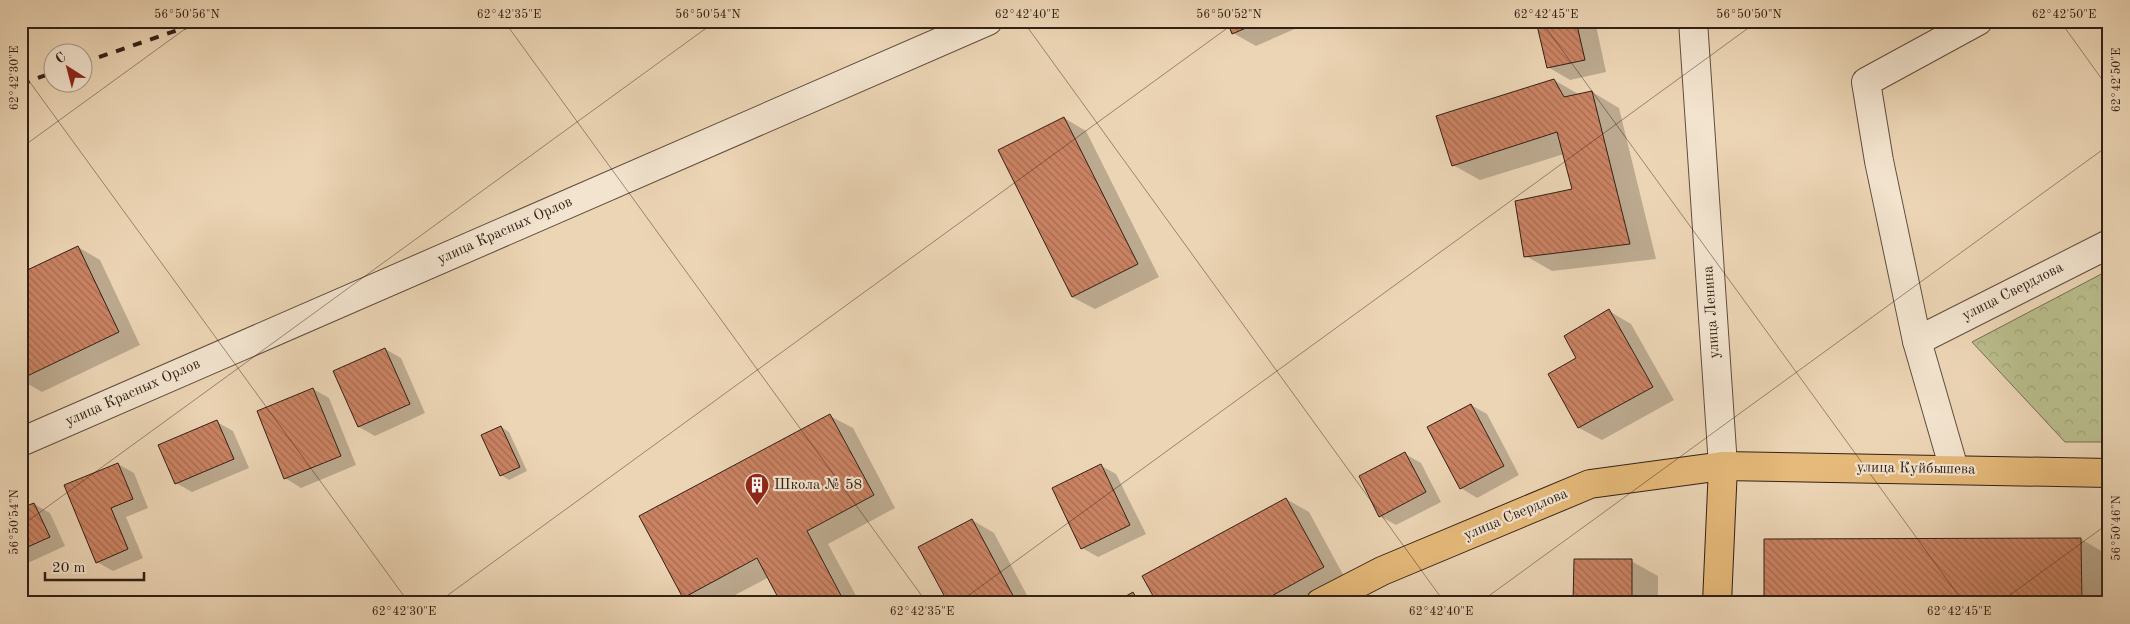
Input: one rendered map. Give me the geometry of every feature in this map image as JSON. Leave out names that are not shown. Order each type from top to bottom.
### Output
[{"type":"main road","name":"улица Куйбышева","points":[[1723,466],[2109,473]]},
{"type":"main road","name":"улица Свердлова","points":[[1320,603],[1382,571],[1590,484],[1723,466]]},
{"type":"main road","name":"улица Ленина","points":[[1717,603],[1723,466]]},
{"type":"street","name":"улица Красных Орлов","points":[[21,442],[988,21]]},
{"type":"street","name":"улица Ленина","points":[[1692,21],[1723,466]]},
{"type":"street","points":[[1954,469],[1917,341],[1878,161],[1866,82],[1978,21]]},
{"type":"street","name":"улица Свердлова","points":[[1917,341],[2109,244]]},
{"type":"green space","points":[[2109,270],[2109,442],[2065,442],[1972,342]]},
{"type":"building","points":[[1227,21],[1262,21],[1232,34]]},
{"type":"building","points":[[1536,21],[1576,21],[1585,60],[1547,68]]},
{"type":"building","points":[[1554,79],[1564,97],[1592,91],[1630,244],[1524,257],[1515,201],[1572,189],[1557,132],[1452,166],[1436,116]]},
{"type":"building","points":[[1064,117],[1138,264],[1072,297],[998,150]]},
{"type":"building","points":[[78,246],[119,332],[21,379],[21,273]]},
{"type":"building","points":[[1609,309],[1653,387],[1578,428],[1548,374],[1576,358],[1564,336]]},
{"type":"building","points":[[385,348],[410,404],[358,427],[333,371]]},
{"type":"building","points":[[313,388],[341,456],[284,479],[257,411]]},
{"type":"building","points":[[1471,404],[1504,466],[1460,489],[1427,427]]},
{"type":"building","name":"Школа № 58","points":[[830,414],[874,495],[807,531],[845,603],[781,603],[757,558],[683,598],[639,516]]},
{"type":"building","points":[[217,420],[234,459],[175,484],[158,445]]},
{"type":"building","points":[[501,426],[520,467],[500,476],[481,435]]},
{"type":"building","points":[[1405,452],[1426,492],[1379,517],[1359,476]]},
{"type":"building","points":[[118,463],[133,499],[111,508],[128,549],[96,563],[64,485]]},
{"type":"building","points":[[1101,464],[1130,525],[1081,549],[1052,488]]},
{"type":"building","points":[[1286,498],[1324,567],[1259,603],[1157,603],[1142,576]]},
{"type":"building","points":[[34,503],[50,537],[21,550],[21,508]]},
{"type":"building","points":[[972,519],[1017,603],[939,603],[946,599],[918,547]]},
{"type":"building","points":[[2081,538],[2082,603],[1764,603],[1764,539]]},
{"type":"building","points":[[1574,559],[1632,559],[1632,603],[1573,603]]},
{"type":"building","points":[[1133,592],[1139,603],[1114,603]]},
{"type":"railway","points":[[92,60],[204,21]]},
{"type":"railway","points":[[21,84],[42,77]]},
{"type":"place","name":"Школа № 58","points":[[757,506]]}]
